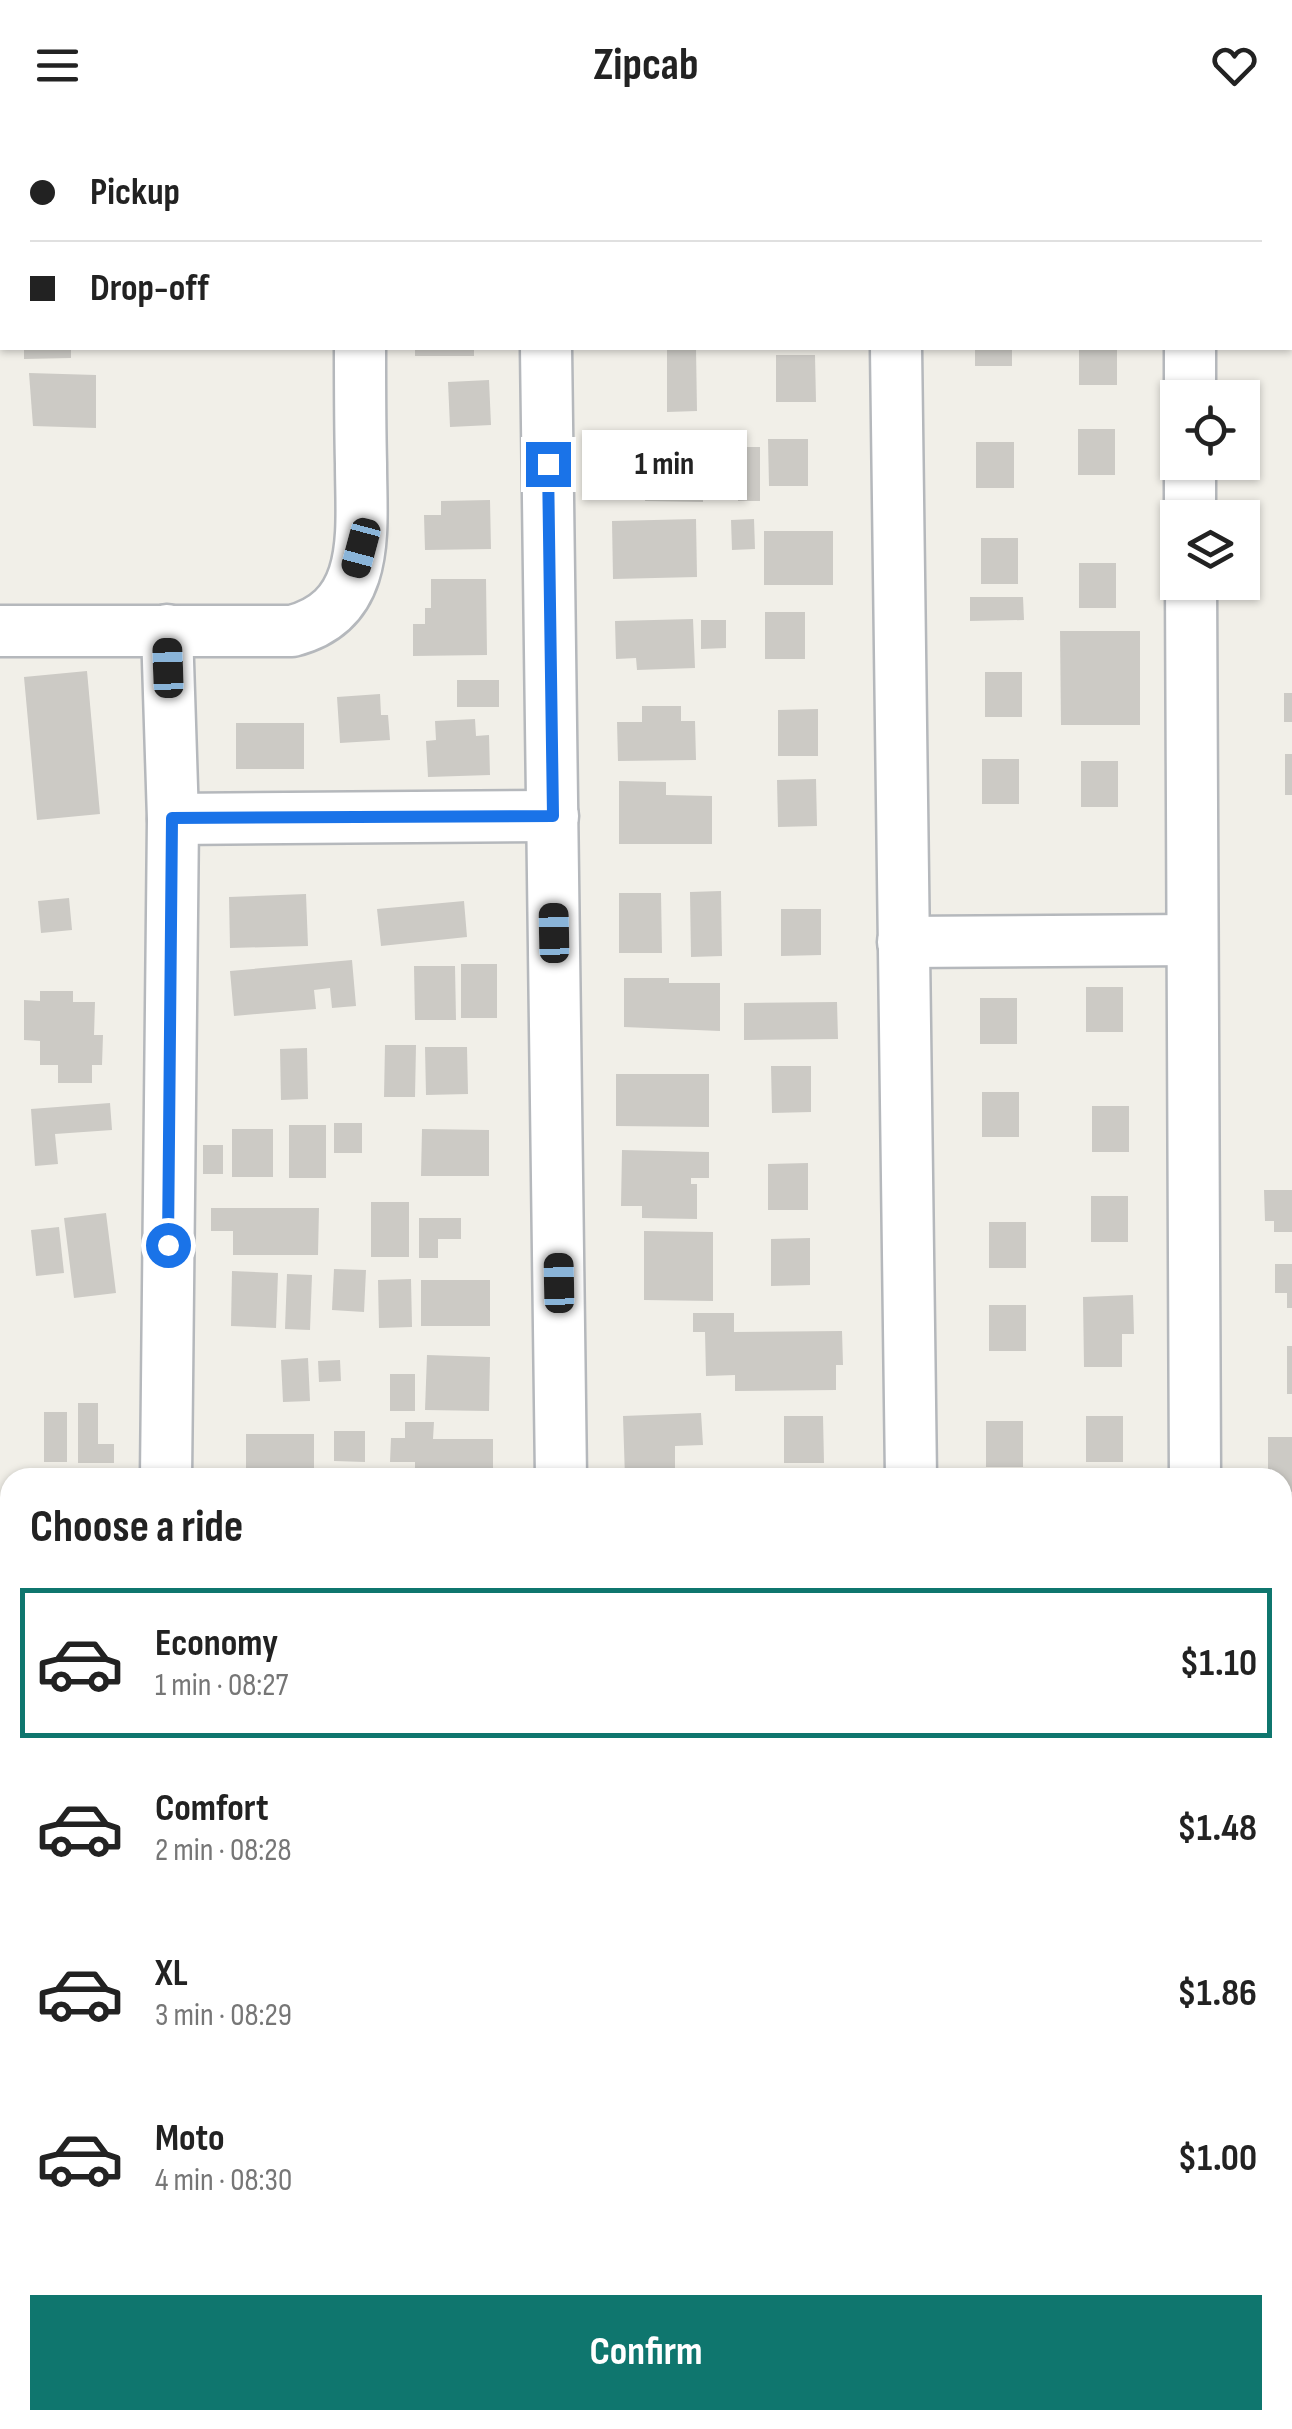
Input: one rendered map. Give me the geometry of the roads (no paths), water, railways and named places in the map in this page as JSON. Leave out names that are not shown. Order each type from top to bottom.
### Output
[{"type":"street","points":[[0,631],[292,630],[318,624],[335,609],[352,583],[361,548],[360,350]]},
{"type":"street","points":[[546,350],[561,1468]]},
{"type":"street","points":[[896,350],[910,1468]]},
{"type":"street","points":[[1190,350],[1190,380]]},
{"type":"street","points":[[1190,600],[1194,1468]]},
{"type":"street","points":[[166,1468],[172,818],[167,630]]},
{"type":"street","points":[[172,818],[553,816]]},
{"type":"street","points":[[904,942],[1192,940]]}]
